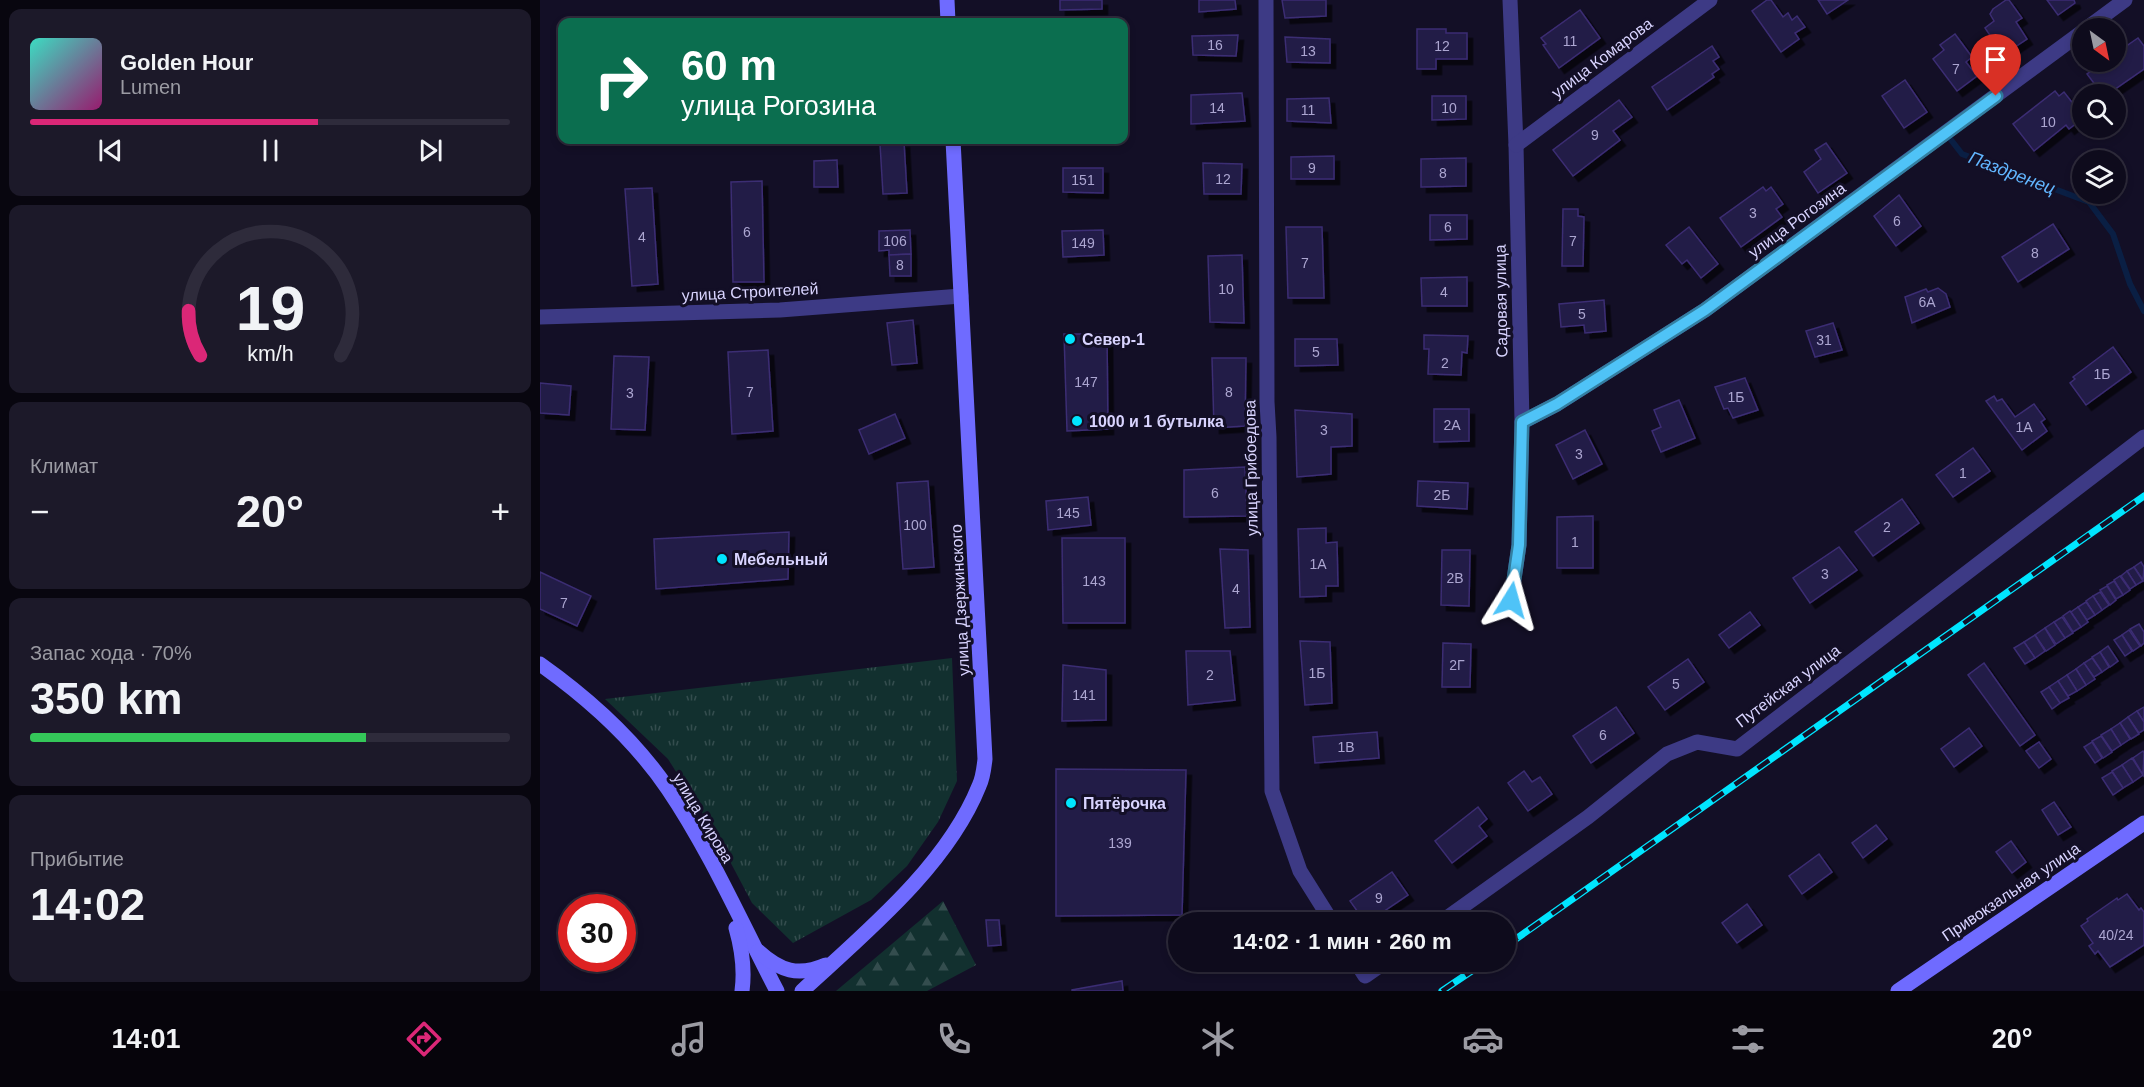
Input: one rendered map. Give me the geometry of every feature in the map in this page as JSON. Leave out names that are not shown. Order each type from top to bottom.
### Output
[{"type":"main road","points":[[947,0],[948,18]]},
{"type":"main road","name":"улица Дзержинского","points":[[802,991],[922,874],[950,841],[980,784],[985,759],[978,588],[953,144]]},
{"type":"main road","name":"улица Кирова","points":[[540,664],[568,684],[604,715],[667,787],[698,837],[777,991]]},
{"type":"main road","name":"Привокзальная улица","points":[[1898,991],[2142,829]]},
{"type":"main road","points":[[727,896],[741,945],[744,976],[742,991]]},
{"type":"main road","points":[[753,947],[771,962],[791,971],[812,971],[834,961]]},
{"type":"street","name":"улица Грибоедова","points":[[1266,0],[1267,402],[1272,790],[1300,871],[1326,912]]},
{"type":"street","name":"Садовая улица","points":[[1510,0],[1516,145],[1522,422],[1519,545],[1511,600]]},
{"type":"street","name":"улица Комарова","points":[[1516,145],[1710,0]]},
{"type":"street","points":[[2101,18],[2126,0]]},
{"type":"street","name":"улица Рогозина","points":[[1522,422],[1557,404],[1705,310],[2072,39]]},
{"type":"street","name":"улица Строителей","points":[[540,317],[780,310],[961,296]]},
{"type":"street","name":"Путейская улица","points":[[1455,912],[1588,817],[1667,754],[1697,742],[1737,748],[2144,437]]},
{"type":"green space","points":[[952,658],[957,781],[938,822],[907,866],[871,900],[793,943],[752,903],[716,835],[668,759],[605,699]]},
{"type":"green space","points":[[943,901],[976,965],[927,991],[836,991]]},
{"type":"building","points":[[1060,0],[1102,0],[1102,9],[1060,10]]},
{"type":"building","points":[[1199,0],[1235,0],[1236,9],[1199,12]]},
{"type":"building","points":[[1282,0],[1326,0],[1326,16],[1285,18]]},
{"type":"building","points":[[1767,0],[1771,0],[1783,17],[1788,13],[1792,20],[1797,16],[1805,27],[1795,33],[1799,39],[1781,52],[1752,11]]},
{"type":"building","points":[[1818,0],[1848,0],[1827,14]]},
{"type":"building","points":[[2009,0],[2022,18],[2016,22],[2027,39],[2003,55],[1985,28],[1994,21],[1990,14],[1993,9]]},
{"type":"building","points":[[2047,0],[2074,0],[2075,3],[2058,15]]},
{"type":"building","points":[[1580,10],[1600,38],[1559,68],[1543,45],[1546,44],[1541,38]]},
{"type":"building","points":[[1417,29],[1446,29],[1446,33],[1467,33],[1467,59],[1436,59],[1436,69],[1417,69]]},
{"type":"building","points":[[1955,34],[1972,57],[1966,62],[1977,76],[1957,91],[1933,59],[1944,50],[1940,45]]},
{"type":"building","points":[[1238,35],[1236,56],[1193,55],[1192,36]]},
{"type":"building","points":[[1285,37],[1330,39],[1330,63],[1287,62]]},
{"type":"building","points":[[2138,38],[2144,46],[2144,69],[2122,84],[2094,84],[2087,74],[2090,72],[2126,72],[2126,46]]},
{"type":"building","points":[[1712,46],[1719,57],[1713,61],[1719,69],[1712,74],[1714,77],[1667,110],[1652,87]]},
{"type":"building","points":[[1905,80],[1927,112],[1904,128],[1882,96]]},
{"type":"building","points":[[2055,91],[2059,96],[2064,92],[2072,102],[2072,127],[2069,129],[2066,125],[2034,151],[2013,124]]},
{"type":"building","points":[[1242,93],[1245,121],[1191,124],[1191,95]]},
{"type":"building","points":[[1432,96],[1466,96],[1466,119],[1432,120]]},
{"type":"building","points":[[1329,98],[1331,123],[1287,121],[1287,99]]},
{"type":"building","points":[[1619,100],[1632,117],[1613,131],[1620,140],[1573,176],[1553,150]]},
{"type":"building","points":[[1826,143],[1847,173],[1818,193],[1804,172],[1821,159],[1815,150]]},
{"type":"building","points":[[880,144],[904,144],[907,193],[883,194]]},
{"type":"building","points":[[1334,156],[1334,179],[1291,179],[1291,157]]},
{"type":"building","points":[[1466,158],[1466,186],[1421,187],[1421,159]]},
{"type":"building","points":[[837,160],[838,187],[814,187],[814,161]]},
{"type":"building","points":[[1203,163],[1242,164],[1241,194],[1204,194]]},
{"type":"building","points":[[1063,168],[1103,168],[1103,193],[1063,192]]},
{"type":"building","points":[[762,181],[764,282],[733,282],[731,182]]},
{"type":"building","points":[[1763,187],[1766,191],[1771,187],[1783,204],[1776,209],[1782,217],[1741,247],[1720,218]]},
{"type":"building","points":[[652,188],[658,284],[632,286],[625,189]]},
{"type":"building","points":[[1899,195],[1921,226],[1896,246],[1874,216]]},
{"type":"building","points":[[1563,209],[1578,209],[1578,216],[1584,217],[1583,266],[1562,266]]},
{"type":"building","points":[[1430,215],[1467,215],[1467,239],[1430,240]]},
{"type":"building","points":[[2053,224],[2069,249],[2018,282],[2002,257]]},
{"type":"building","points":[[1286,227],[1322,227],[1324,298],[1288,298]]},
{"type":"building","points":[[1689,227],[1718,264],[1701,278],[1687,260],[1682,264],[1666,245]]},
{"type":"building","points":[[910,230],[911,254],[889,255],[889,250],[879,251],[879,231]]},
{"type":"building","points":[[1103,230],[1104,255],[1063,257],[1062,231]]},
{"type":"building","points":[[911,254],[911,276],[890,276],[889,255]]},
{"type":"building","points":[[1242,255],[1244,323],[1210,322],[1208,256]]},
{"type":"building","points":[[1467,277],[1467,306],[1422,306],[1421,278]]},
{"type":"building","points":[[1938,288],[1946,294],[1950,307],[1912,323],[1905,297],[1926,289],[1928,292]]},
{"type":"building","points":[[1604,300],[1606,331],[1585,333],[1584,325],[1561,327],[1559,304]]},
{"type":"building","points":[[913,320],[917,363],[892,365],[887,323]]},
{"type":"building","points":[[1833,323],[1842,350],[1815,357],[1806,331]]},
{"type":"building","points":[[1064,334],[1107,334],[1108,429],[1067,431]]},
{"type":"building","points":[[1424,335],[1468,336],[1467,353],[1462,352],[1461,375],[1428,374],[1429,349],[1424,349]]},
{"type":"building","points":[[1295,339],[1337,339],[1338,365],[1295,366]]},
{"type":"building","points":[[2113,347],[2131,372],[2086,405],[2070,383],[2075,379],[2073,377]]},
{"type":"building","points":[[768,350],[773,431],[732,434],[728,352]]},
{"type":"building","points":[[614,356],[649,357],[645,430],[611,429]]},
{"type":"building","points":[[1212,358],[1246,358],[1245,426],[1214,428]]},
{"type":"building","points":[[1745,378],[1758,410],[1733,418],[1728,408],[1724,409],[1715,387]]},
{"type":"building","points":[[540,383],[571,386],[569,415],[540,413]]},
{"type":"building","points":[[1994,396],[1997,401],[2002,399],[2015,417],[2034,404],[2045,419],[2041,422],[2047,431],[2022,450],[1986,401]]},
{"type":"building","points":[[1679,400],[1695,438],[1661,452],[1652,431],[1661,427],[1654,410]]},
{"type":"building","points":[[1434,409],[1469,409],[1469,441],[1434,442]]},
{"type":"building","points":[[1295,410],[1352,414],[1352,446],[1331,447],[1331,474],[1297,477]]},
{"type":"building","points":[[895,414],[905,438],[869,454],[859,430]]},
{"type":"building","points":[[1585,430],[1602,464],[1573,479],[1556,445]]},
{"type":"building","points":[[1973,448],[1990,471],[1953,497],[1936,475]]},
{"type":"building","points":[[1245,467],[1247,516],[1184,517],[1184,470]]},
{"type":"building","points":[[928,481],[934,567],[903,569],[897,483]]},
{"type":"building","points":[[1418,481],[1468,483],[1467,509],[1417,506]]},
{"type":"building","points":[[1088,497],[1091,525],[1048,530],[1046,501]]},
{"type":"building","points":[[1902,499],[1919,523],[1873,556],[1855,532]]},
{"type":"building","points":[[1593,516],[1593,568],[1557,568],[1557,517]]},
{"type":"building","points":[[1326,528],[1326,543],[1337,542],[1338,586],[1326,586],[1326,596],[1300,597],[1298,529]]},
{"type":"building","name":"Мебельный","points":[[789,532],[788,579],[656,589],[654,539]]},
{"type":"building","points":[[1062,538],[1125,538],[1125,623],[1063,623]]},
{"type":"building","points":[[1839,547],[1857,570],[1810,603],[1793,578]]},
{"type":"building","points":[[1220,549],[1248,550],[1250,627],[1225,628]]},
{"type":"building","points":[[1442,550],[1470,550],[1469,606],[1441,605]]},
{"type":"building","points":[[2141,562],[2144,567],[2143,580],[2134,567]]},
{"type":"building","points":[[2134,567],[2143,581],[2136,585],[2127,571]]},
{"type":"building","points":[[2127,571],[2136,585],[2130,589],[2121,576]]},
{"type":"building","points":[[540,572],[591,596],[577,626],[540,609]]},
{"type":"building","points":[[2120,576],[2130,590],[2123,595],[2114,580]]},
{"type":"building","points":[[2114,581],[2123,595],[2116,599],[2107,585]]},
{"type":"building","points":[[2107,586],[2116,600],[2110,605],[2100,590]]},
{"type":"building","points":[[2100,592],[2109,605],[2102,610],[2093,596]]},
{"type":"building","points":[[2093,596],[2102,610],[2095,615],[2086,601]]},
{"type":"building","points":[[2086,602],[2095,615],[2087,620],[2078,607]]},
{"type":"building","points":[[2078,607],[2088,622],[2081,627],[2071,612]]},
{"type":"building","points":[[2070,611],[2081,627],[2073,632],[2063,616]]},
{"type":"building","points":[[1750,612],[1760,625],[1729,648],[1719,635]]},
{"type":"building","points":[[2062,617],[2073,633],[2065,638],[2054,622]]},
{"type":"building","points":[[2054,622],[2065,638],[2056,644],[2045,628]]},
{"type":"building","points":[[2139,624],[2144,632],[2144,643],[2141,646],[2130,629]]},
{"type":"building","points":[[2045,628],[2055,645],[2046,651],[2035,635]]},
{"type":"building","points":[[2129,630],[2140,646],[2133,651],[2122,635]]},
{"type":"building","points":[[2035,635],[2045,651],[2035,658],[2024,642]]},
{"type":"building","points":[[2122,635],[2132,651],[2125,656],[2114,640]]},
{"type":"building","points":[[1300,641],[1330,642],[1332,703],[1305,705]]},
{"type":"building","points":[[2024,642],[2035,658],[2025,664],[2014,648]]},
{"type":"building","points":[[1443,643],[1471,644],[1470,687],[1442,687]]},
{"type":"building","points":[[2108,646],[2118,661],[2110,667],[2100,652]]},
{"type":"building","points":[[1186,651],[1230,651],[1235,700],[1188,705]]},
{"type":"building","points":[[2100,652],[2109,667],[2102,672],[2092,657]]},
{"type":"building","points":[[2092,658],[2102,672],[2094,677],[2084,663]]},
{"type":"building","points":[[1688,659],[1704,682],[1665,710],[1648,687]]},
{"type":"building","points":[[1984,663],[2035,735],[2020,746],[1968,675]]},
{"type":"building","points":[[2084,663],[2095,679],[2086,685],[2076,669]]},
{"type":"building","points":[[1063,665],[1106,670],[1106,720],[1062,721]]},
{"type":"building","points":[[2076,669],[2086,685],[2077,691],[2067,675]]},
{"type":"building","points":[[2067,675],[2077,691],[2068,696],[2058,681]]},
{"type":"building","points":[[2058,681],[2069,698],[2060,703],[2049,687]]},
{"type":"building","points":[[2049,687],[2060,703],[2052,709],[2041,692]]},
{"type":"building","points":[[1616,707],[1634,733],[1591,763],[1573,736]]},
{"type":"building","points":[[2144,707],[2144,722],[2137,711]]},
{"type":"building","points":[[2137,711],[2144,722],[2144,730],[2139,733],[2128,717]]},
{"type":"building","points":[[2128,717],[2139,734],[2131,739],[2120,723]]},
{"type":"building","points":[[2120,723],[2130,739],[2121,745],[2111,729]]},
{"type":"building","points":[[1969,728],[1982,746],[1954,767],[1941,749]]},
{"type":"building","points":[[2111,729],[2121,745],[2112,751],[2101,735]]},
{"type":"building","points":[[1377,732],[1379,758],[1315,763],[1313,737]]},
{"type":"building","points":[[2101,736],[2112,752],[2103,758],[2092,741]]},
{"type":"building","points":[[2039,742],[2051,759],[2039,768],[2026,751]]},
{"type":"building","points":[[2092,742],[2102,758],[2095,763],[2084,747]]},
{"type":"building","points":[[2143,751],[2144,753],[2143,775],[2133,758]]},
{"type":"building","points":[[2132,758],[2143,775],[2133,782],[2122,765]]},
{"type":"building","points":[[2122,765],[2133,782],[2123,788],[2112,771]]},
{"type":"building","points":[[1056,769],[1186,770],[1182,912],[1168,912],[1168,915],[1056,916]]},
{"type":"building","points":[[1524,771],[1532,782],[1540,777],[1552,794],[1528,811],[1508,783]]},
{"type":"building","points":[[2112,772],[2123,788],[2113,795],[2102,778]]},
{"type":"building","points":[[2054,802],[2071,827],[2058,835],[2042,810]]},
{"type":"building","points":[[1478,807],[1487,819],[1479,826],[1487,836],[1452,863],[1435,841]]},
{"type":"building","points":[[1876,825],[1887,839],[1863,858],[1852,843]]},
{"type":"building","points":[[2011,841],[2026,862],[2012,873],[1996,852]]},
{"type":"building","points":[[1819,854],[1832,872],[1802,894],[1789,876]]},
{"type":"building","points":[[1392,872],[1408,895],[1383,912],[1358,912],[1350,901]]},
{"type":"building","points":[[2127,894],[2139,910],[2141,908],[2144,912],[2144,945],[2110,967],[2098,951],[2095,954],[2089,946],[2093,943],[2081,926],[2088,921],[2087,919],[2117,898],[2118,900]]},
{"type":"building","points":[[1747,904],[1762,925],[1737,943],[1722,923]]},
{"type":"building","points":[[986,920],[999,920],[1001,945],[988,946]]},
{"type":"building","points":[[1122,981],[1123,991],[1072,991],[1072,990]]},
{"type":"waterway","name":"Паздренец","points":[[1950,135],[1948,136],[1962,154],[2089,202],[2113,234],[2130,284],[2144,311]]},
{"type":"railway","points":[[1516,939],[2144,496]]},
{"type":"railway","points":[[1442,991],[1470,972]]},
{"type":"place","name":"Север-1","points":[[1070,339]]},
{"type":"place","name":"1000 и 1 бутылка","points":[[1077,421]]},
{"type":"place","name":"Мебельный","points":[[722,559]]},
{"type":"place","name":"Пятёрочка","points":[[1071,803]]},
{"type":"route","points":[[1511,600],[1519,545],[1522,422],[1557,404],[1705,310],[1996,96]]}]
